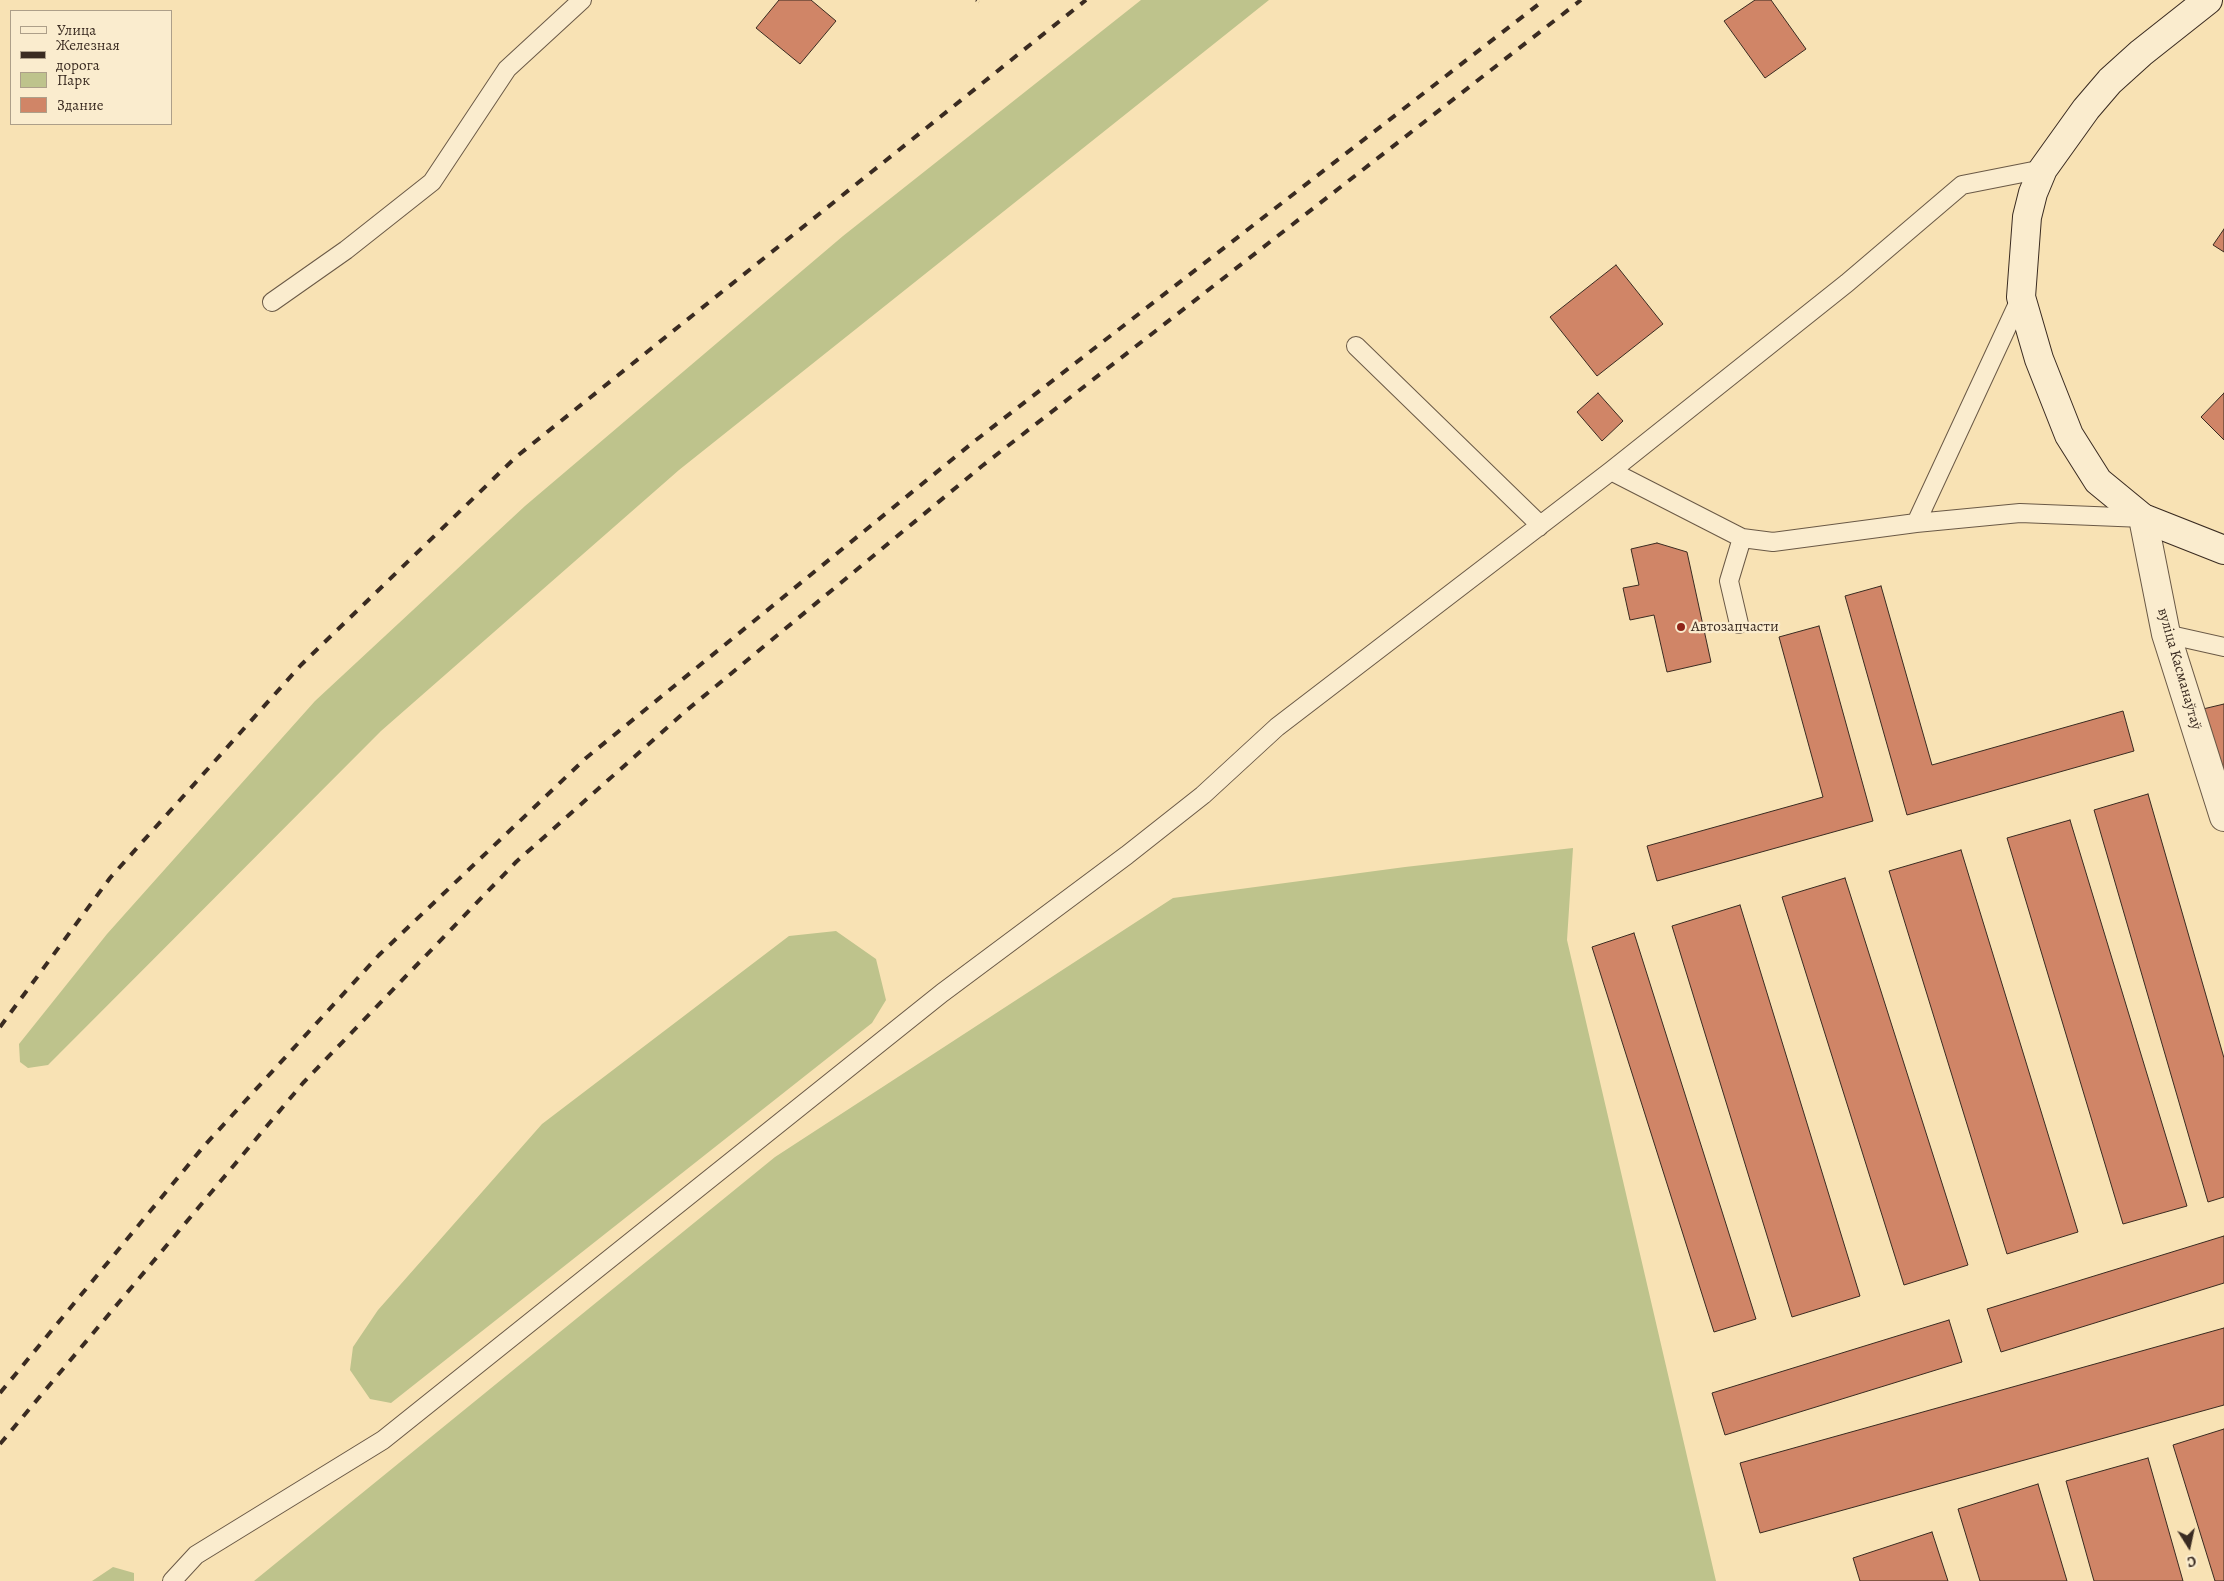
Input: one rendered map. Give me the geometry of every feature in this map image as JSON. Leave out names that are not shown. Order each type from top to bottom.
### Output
[{"type":"street","points":[[2208,0],[2141,53],[2110,81],[2086,109],[2043,169],[2033,193],[2027,217],[2021,297],[2039,359],[2069,435],[2098,481],[2143,518],[2224,550]]},
{"type":"street","name":"вуліца Касманаўтаў","points":[[2143,518],[2166,634],[2224,817]]},
{"type":"lane","points":[[272,302],[346,250],[432,182],[507,69],[582,0]]},
{"type":"lane","points":[[172,1581],[196,1555],[383,1440],[942,993],[1188,807],[1277,727],[1611,471],[1847,283],[1962,185],[2043,169]]},
{"type":"lane","points":[[1916,523],[2021,297]]},
{"type":"lane","points":[[1356,346],[1539,526]]},
{"type":"lane","points":[[1611,471],[1742,538],[1773,542],[1916,523],[2020,513],[2143,518]]},
{"type":"lane","points":[[1739,624],[1729,580],[1742,538]]},
{"type":"lane","points":[[2166,634],[2224,647]]},
{"type":"green space","points":[[1141,0],[1269,0],[679,470],[381,731],[48,1065],[28,1068],[20,1062],[19,1044],[107,934],[315,701],[525,506],[843,236]]},
{"type":"green space","points":[[1573,848],[1567,940],[1716,1581],[254,1581],[775,1157],[1173,898],[1405,867]]},
{"type":"green space","points":[[836,931],[876,959],[886,1000],[872,1023],[391,1403],[370,1399],[350,1370],[353,1347],[378,1310],[542,1124],[789,936]]},
{"type":"green space","points":[[113,1567],[134,1573],[134,1581],[92,1581]]},
{"type":"building","points":[[779,0],[811,0],[836,21],[800,64],[756,28]]},
{"type":"building","points":[[1755,0],[1771,0],[1806,49],[1765,78],[1724,21]]},
{"type":"building","points":[[2224,229],[2224,252],[2213,245]]},
{"type":"building","points":[[1616,265],[1663,324],[1597,376],[1550,317]]},
{"type":"building","points":[[1598,393],[1623,421],[1602,441],[1577,412]]},
{"type":"building","points":[[2224,393],[2224,440],[2201,417]]},
{"type":"building","points":[[1657,543],[1687,552],[1711,662],[1667,672],[1654,615],[1630,620],[1623,588],[1639,585],[1631,549]]},
{"type":"building","points":[[1881,586],[1932,765],[2123,711],[2134,751],[1907,815],[1845,596]]},
{"type":"building","points":[[1819,626],[1873,821],[1657,881],[1647,846],[1823,797],[1779,637]]},
{"type":"building","points":[[2224,704],[2224,777],[2203,709]]},
{"type":"building","points":[[2148,794],[2224,1058],[2224,1197],[2208,1202],[2094,810]]},
{"type":"building","points":[[2070,820],[2187,1206],[2123,1224],[2007,838]]},
{"type":"building","points":[[1961,850],[2078,1232],[2007,1254],[1889,871]]},
{"type":"building","points":[[1845,878],[1968,1265],[1904,1285],[1782,897]]},
{"type":"building","points":[[1740,905],[1860,1296],[1792,1317],[1672,926]]},
{"type":"building","points":[[1634,933],[1756,1319],[1714,1332],[1592,947]]},
{"type":"building","points":[[2224,1236],[2224,1283],[2001,1352],[1987,1309]]},
{"type":"building","points":[[1949,1320],[1962,1362],[1725,1435],[1712,1393]]},
{"type":"building","points":[[2224,1328],[2224,1405],[1760,1533],[1740,1463]]},
{"type":"building","points":[[2224,1429],[2224,1581],[2215,1581],[2173,1445]]},
{"type":"building","points":[[2148,1458],[2183,1581],[2094,1581],[2066,1481]]},
{"type":"building","points":[[2038,1484],[2067,1581],[1980,1581],[1958,1509]]},
{"type":"building","points":[[1932,1532],[1948,1581],[1860,1581],[1853,1558]]},
{"type":"railway","points":[[0,1027],[110,878],[301,665],[516,457],[1086,0]]},
{"type":"railway","points":[[0,1393],[204,1146],[379,955],[586,758],[976,440],[1544,0]]},
{"type":"railway","points":[[0,1444],[303,1083],[516,862],[687,710],[982,466],[1581,0]]},
{"type":"place","name":"Автозапчасти","points":[[1681,627]]}]
